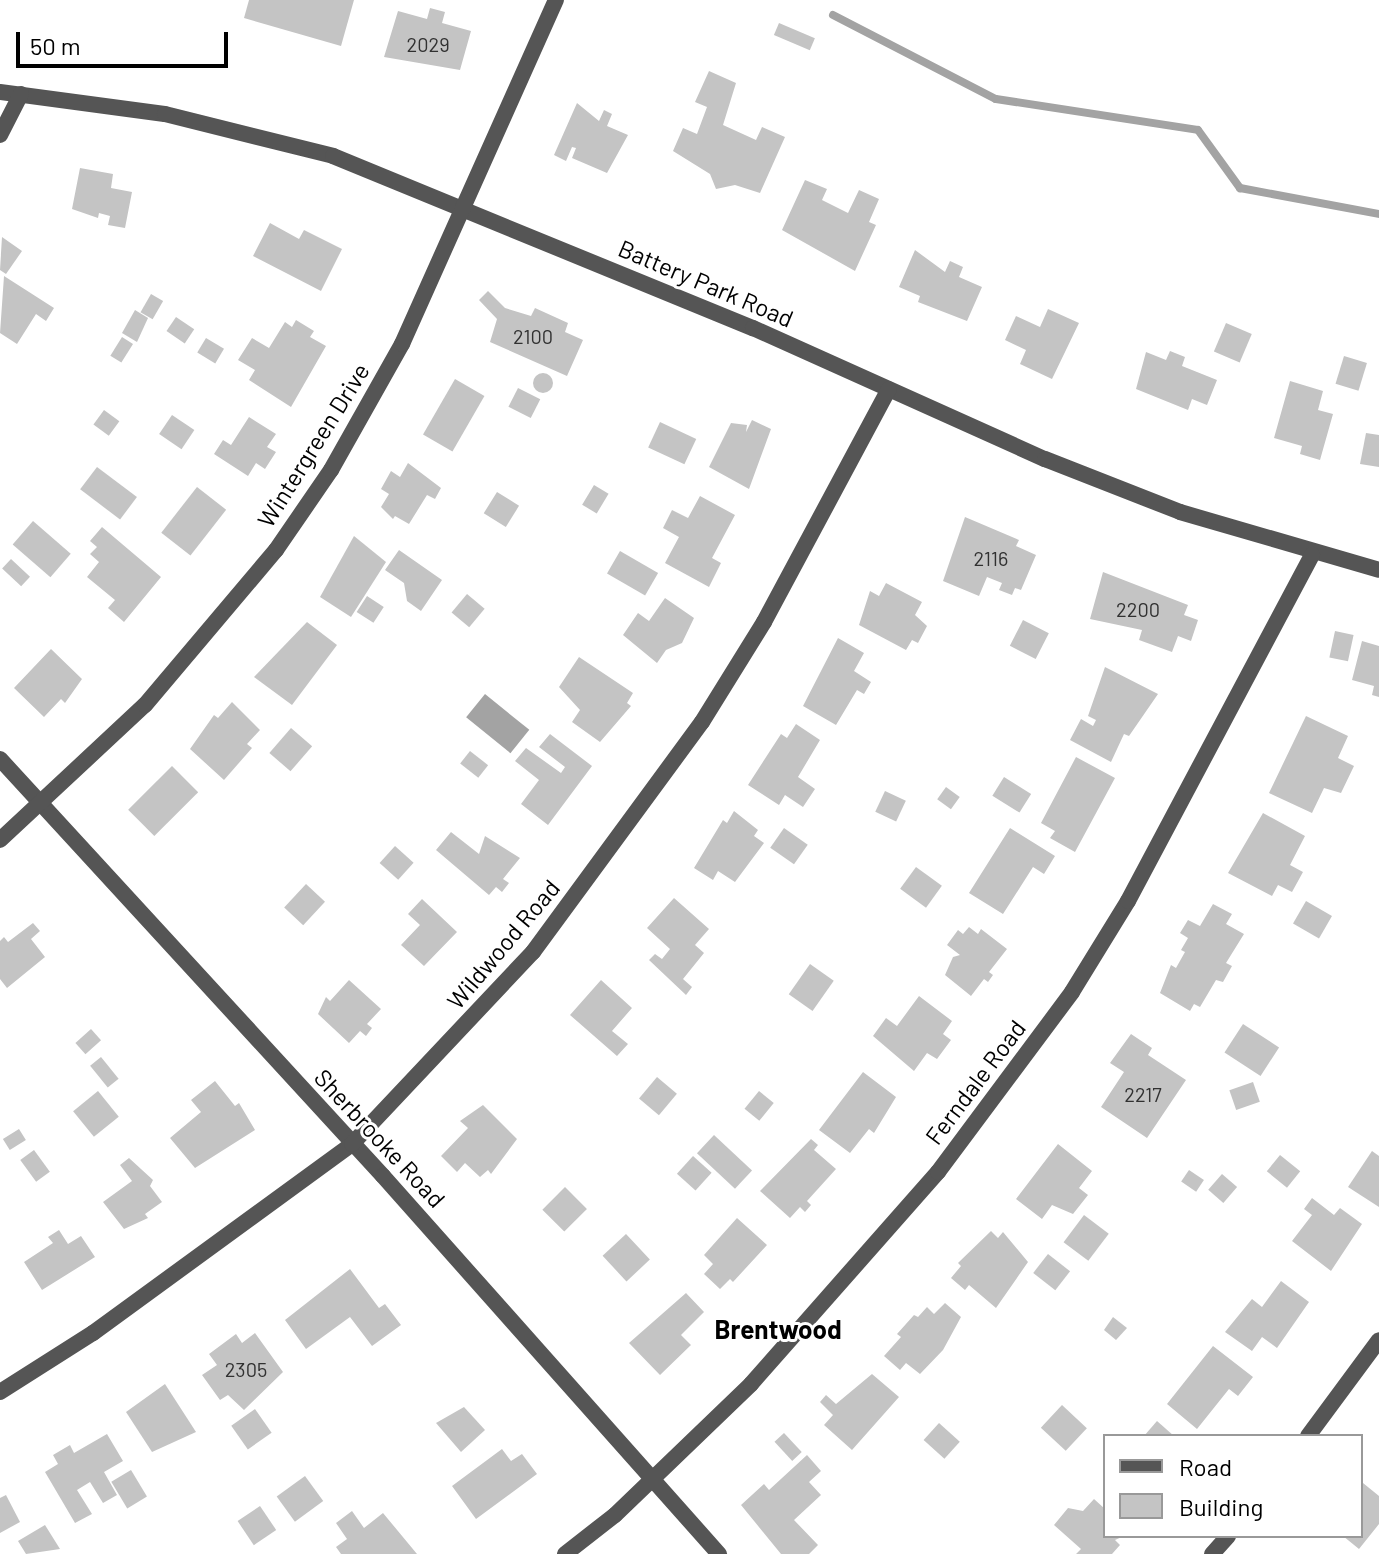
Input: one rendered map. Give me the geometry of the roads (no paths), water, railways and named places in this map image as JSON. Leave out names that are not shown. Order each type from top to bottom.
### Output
[{"type":"street","name":"Wintergreen Drive","points":[[0,840],[145,705],[276,550],[331,470],[402,344],[556,0]]},
{"type":"street","name":"Battery Park Road","points":[[0,92],[150,111],[287,142],[465,207],[1059,464],[1312,555],[1379,570]]},
{"type":"street","points":[[0,135],[21,94]]},
{"type":"street","name":"Wildwood Road","points":[[0,1392],[93,1333],[352,1144],[533,952],[635,819],[764,622],[889,389]]},
{"type":"street","name":"Ferndale Road","points":[[565,1554],[654,1478],[808,1324],[938,1172],[1054,1016],[1128,901],[1312,555]]},
{"type":"street","name":"Sherbrooke Road","points":[[0,759],[352,1144],[719,1554]]},
{"type":"street","points":[[1309,1434],[1379,1340]]},
{"type":"street","points":[[1212,1554],[1226,1538]]},
{"type":"waterway","points":[[833,15],[996,99],[1198,130],[1240,188],[1379,214]]},
{"type":"district","name":"Brentwood","points":[[778,1329]]}]
